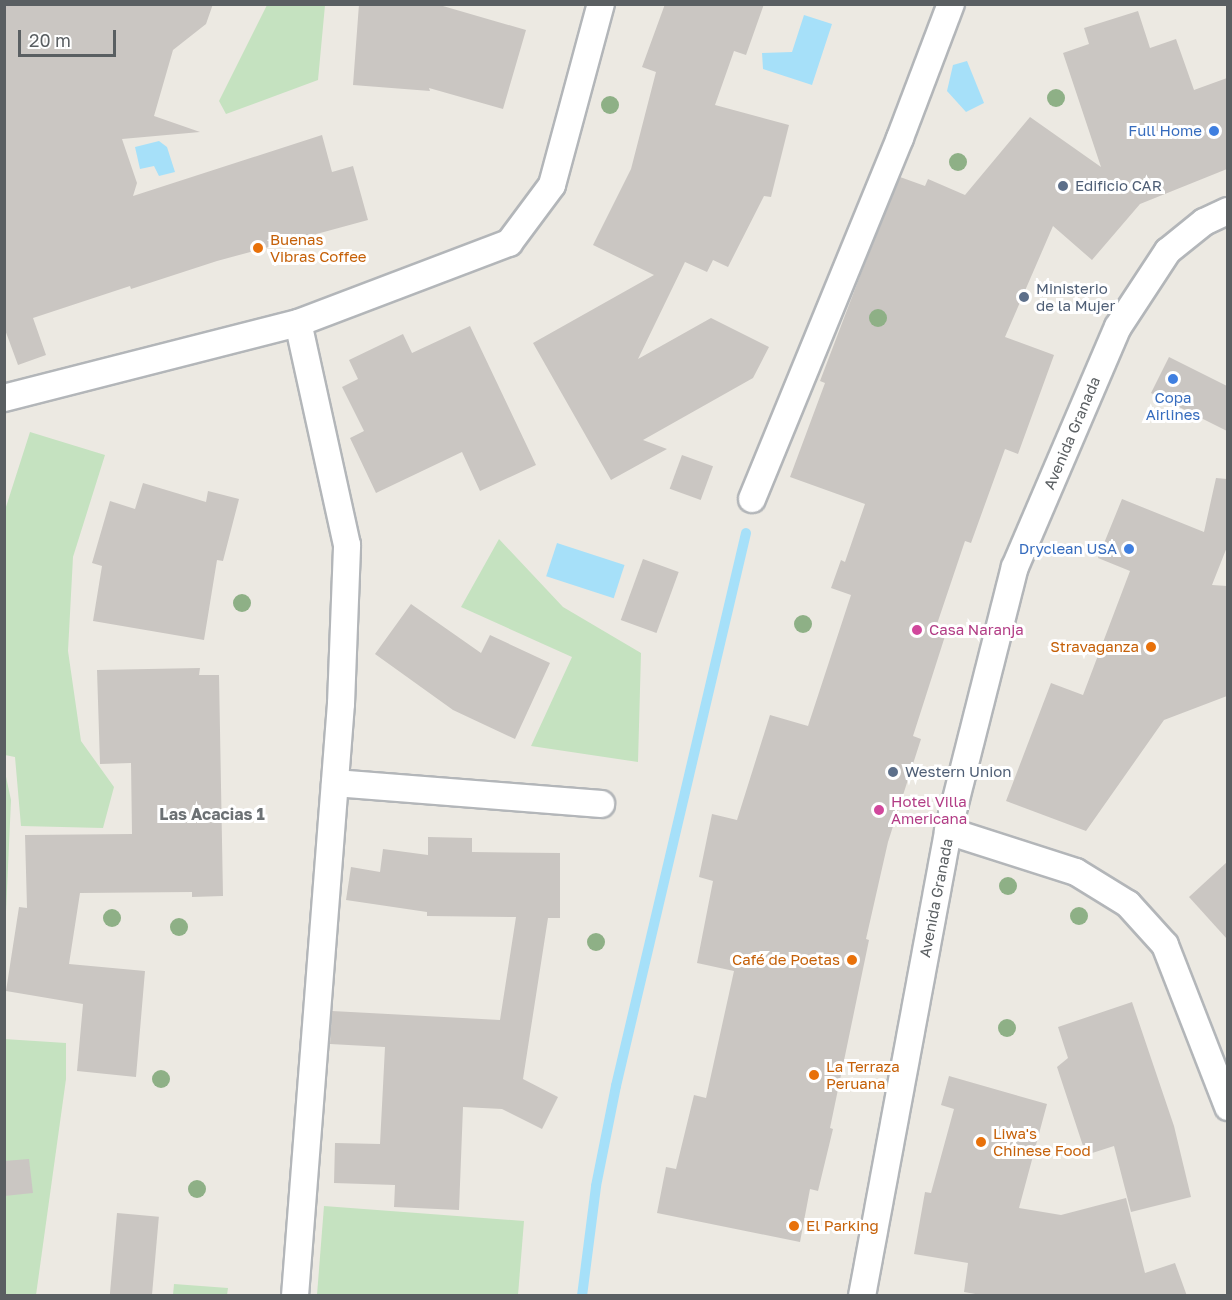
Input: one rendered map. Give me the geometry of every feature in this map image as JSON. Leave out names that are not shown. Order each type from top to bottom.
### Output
[{"type":"street","points":[[4,398],[298,323],[510,243],[552,185],[601,4]]},
{"type":"street","points":[[752,499],[900,138],[951,4]]},
{"type":"street","name":"Avenida Granada","points":[[862,1296],[948,831],[1015,567],[1118,327],[1168,251],[1204,222],[1227,211]]},
{"type":"street","points":[[295,1296],[341,704],[346,545],[298,323]]},
{"type":"street","points":[[335,783],[601,804]]},
{"type":"street","points":[[948,831],[1076,872],[1128,904],[1165,945],[1227,1107]]},
{"type":"green space","points":[[267,5],[325,5],[318,80],[226,114],[219,101]]},
{"type":"green space","points":[[30,432],[105,455],[73,557],[68,651],[81,741],[114,787],[103,828],[21,826],[15,757],[5,755],[5,510]]},
{"type":"green space","points":[[499,539],[563,607],[641,653],[638,762],[531,746],[572,657],[461,607]]},
{"type":"green space","points":[[5,772],[11,800],[5,934]]},
{"type":"green space","points":[[4,1039],[66,1043],[66,1079],[36,1295],[5,1295]]},
{"type":"green space","points":[[324,1206],[524,1221],[518,1295],[317,1295]]},
{"type":"green space","points":[[174,1284],[228,1288],[227,1295],[173,1295]]},
{"type":"water","points":[[804,15],[832,24],[812,85],[763,69],[762,53],[792,52]]},
{"type":"water","points":[[967,61],[984,103],[966,112],[947,91],[953,65]]},
{"type":"water","points":[[159,141],[167,147],[175,172],[159,176],[154,166],[140,169],[135,147]]},
{"type":"water","points":[[557,543],[625,565],[614,598],[546,576]]},
{"type":"building","points":[[4,4],[213,4],[206,24],[173,50],[154,116],[200,132],[122,139],[137,183],[133,196],[322,135],[332,172],[353,166],[368,220],[217,261],[131,289],[130,286],[33,318],[46,355],[18,365],[4,327]]},
{"type":"building","points":[[359,4],[436,4],[526,30],[503,109],[429,88],[430,91],[353,85]]},
{"type":"building","points":[[665,4],[764,4],[746,55],[734,51],[715,105],[789,125],[771,197],[764,196],[728,267],[713,260],[707,272],[685,262],[638,359],[711,318],[769,347],[753,378],[643,440],[667,449],[611,480],[533,343],[654,275],[593,245],[631,169],[656,72],[642,67]]},
{"type":"building","points":[[1138,11],[1150,48],[1176,39],[1194,90],[1227,78],[1227,169],[1140,204],[1092,260],[1053,226],[1005,337],[1054,355],[1018,454],[1005,449],[971,543],[965,541],[935,630],[946,633],[913,736],[921,739],[888,842],[866,939],[869,940],[830,1128],[833,1129],[818,1191],[810,1189],[800,1242],[657,1213],[666,1167],[676,1169],[694,1095],[706,1098],[734,971],[697,963],[713,881],[699,877],[712,814],[737,820],[770,715],[808,726],[851,595],[831,588],[841,560],[845,562],[865,504],[790,477],[825,383],[820,381],[860,276],[900,177],[925,186],[928,179],[965,195],[1030,117],[1101,167],[1063,53],[1089,44],[1084,28]]},
{"type":"building","points":[[470,326],[536,465],[480,491],[462,452],[376,493],[350,438],[364,431],[342,387],[358,379],[349,360],[403,334],[412,353]]},
{"type":"building","points":[[1169,357],[1227,386],[1227,431],[1151,393]]},
{"type":"building","points":[[682,455],[713,466],[701,500],[670,489]]},
{"type":"building","points":[[1216,478],[1227,479],[1227,547],[1212,585],[1227,586],[1227,696],[1164,720],[1086,831],[1006,801],[1051,683],[1083,695],[1130,571],[1098,558],[1122,499],[1204,532]]},
{"type":"building","points":[[143,483],[206,502],[208,491],[239,499],[223,561],[217,560],[204,640],[93,621],[102,566],[92,563],[110,501],[135,509]]},
{"type":"building","points":[[643,559],[679,572],[656,633],[621,620]]},
{"type":"building","points":[[411,604],[481,653],[490,635],[550,663],[515,739],[453,710],[375,654]]},
{"type":"building","points":[[200,668],[199,675],[219,675],[223,896],[192,897],[192,892],[80,893],[69,964],[145,971],[136,1077],[77,1071],[83,1004],[6,991],[19,907],[27,908],[25,835],[132,834],[131,763],[100,764],[97,670]]},
{"type":"building","points":[[428,837],[472,838],[472,852],[560,853],[560,918],[548,918],[523,1079],[558,1097],[542,1129],[502,1109],[463,1107],[459,1210],[394,1207],[395,1185],[334,1183],[335,1143],[380,1144],[385,1047],[330,1044],[332,1011],[500,1020],[516,917],[427,916],[427,912],[346,900],[351,867],[380,872],[383,849],[428,855]]},
{"type":"building","points":[[1227,862],[1227,939],[1189,897]]},
{"type":"building","points":[[1132,1002],[1174,1126],[1191,1197],[1131,1212],[1114,1146],[1086,1155],[1057,1067],[1068,1058],[1058,1027]]},
{"type":"building","points":[[949,1076],[1047,1104],[1019,1208],[1061,1215],[1126,1198],[1145,1273],[1175,1263],[1187,1296],[987,1296],[964,1292],[968,1263],[914,1254],[925,1192],[931,1193],[954,1109],[941,1105]]},
{"type":"building","points":[[29,1159],[33,1193],[4,1196],[4,1161]]},
{"type":"building","points":[[117,1213],[159,1217],[152,1296],[110,1296]]},
{"type":"waterway","points":[[582,1296],[596,1186],[616,1086],[746,533]]},
{"type":"place","name":"Full Home","points":[[1214,131]]},
{"type":"place","name":"Edificio CAR","points":[[1063,186]]},
{"type":"place","name":"Buenas Vibras Coffee","points":[[258,248]]},
{"type":"place","name":"Ministerio de la Mujer","points":[[1024,297]]},
{"type":"place","name":"Copa Airlines","points":[[1173,379]]},
{"type":"place","name":"Dryclean USA","points":[[1129,549]]},
{"type":"place","name":"Casa Naranja","points":[[917,630]]},
{"type":"place","name":"Stravaganza","points":[[1151,647]]},
{"type":"place","name":"Western Union","points":[[893,772]]},
{"type":"place","name":"Hotel Villa Americana","points":[[879,810]]},
{"type":"place","name":"Café de Poetas","points":[[852,960]]},
{"type":"place","name":"La Terraza Peruana","points":[[814,1075]]},
{"type":"place","name":"Liwa's Chinese Food","points":[[981,1142]]},
{"type":"place","name":"El Parking","points":[[794,1226]]},
{"type":"district","name":"Las Acacias 1","points":[[212,814]]}]
